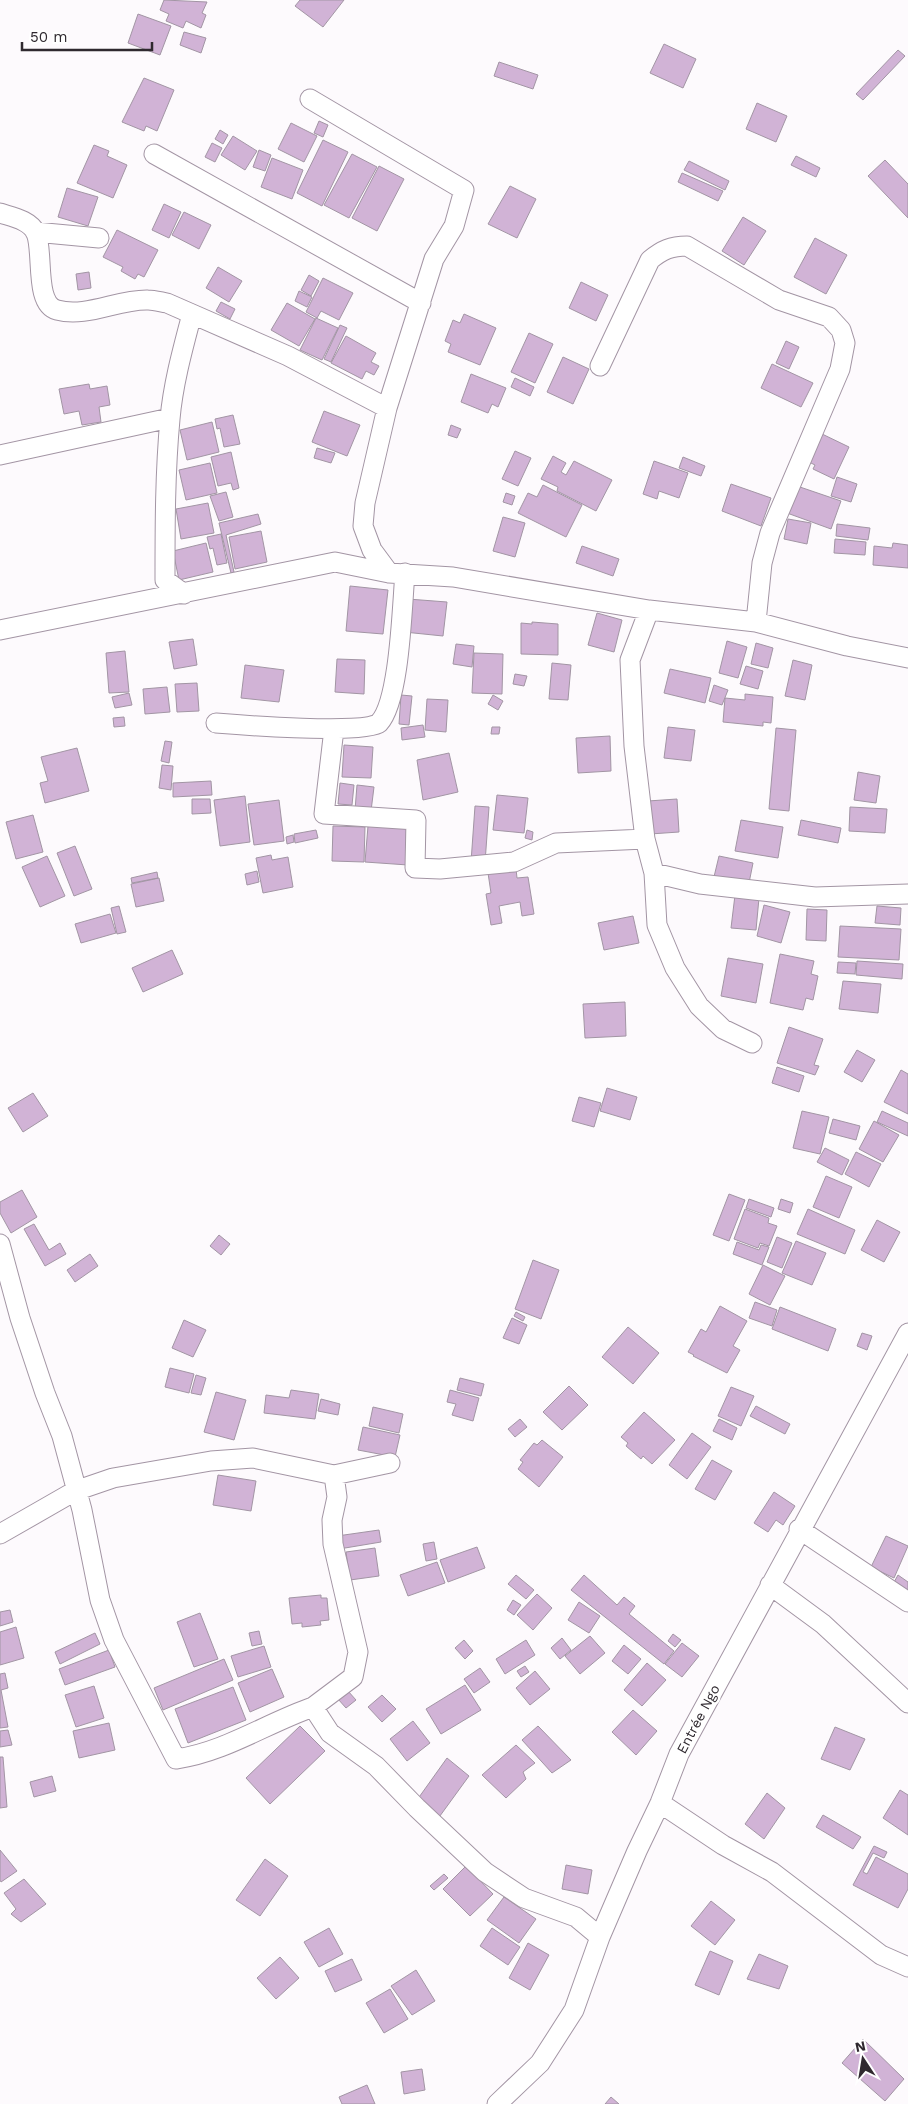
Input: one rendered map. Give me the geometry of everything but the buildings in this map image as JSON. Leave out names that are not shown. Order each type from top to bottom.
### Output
[{"type":"street","points":[[216,724],[334,729],[371,727],[383,717],[394,686],[397,573],[372,550],[363,526],[365,504],[387,408],[434,259],[454,226],[464,190],[310,99]]},
{"type":"street","points":[[154,154],[421,303]]},
{"type":"street","points":[[0,213],[22,220],[35,232],[99,238]]},
{"type":"street","points":[[35,232],[44,295],[48,305],[55,310],[71,312],[147,300],[167,303],[288,356],[387,408]]},
{"type":"street","points":[[600,366],[650,260],[661,251],[674,246],[687,246],[779,300],[829,317],[841,330],[845,343],[840,369],[770,533],[762,563],[756,622]]},
{"type":"street","points":[[184,594],[165,580],[165,526],[170,418],[182,352],[192,314]]},
{"type":"street","points":[[0,455],[170,418]]},
{"type":"street","points":[[0,630],[336,562],[397,573],[453,577],[502,584],[649,610],[756,622],[847,646],[908,658]]},
{"type":"street","points":[[649,610],[630,660],[634,746],[645,839],[654,872],[657,925],[675,968],[699,1006],[723,1029],[752,1043]]},
{"type":"street","points":[[334,729],[324,814],[416,820],[415,868],[440,869],[514,862],[556,843],[645,839]]},
{"type":"street","points":[[654,872],[700,884],[815,897],[908,894]]},
{"type":"street","points":[[0,1244],[20,1318],[45,1393],[58,1422],[75,1491],[82,1510],[100,1600],[114,1640],[176,1759],[192,1757],[313,1708],[353,1677],[358,1652],[333,1544],[332,1520],[337,1497],[334,1475]]},
{"type":"street","name":"Entrée Ngo","points":[[497,2104],[540,2063],[574,2010],[600,1938],[637,1850],[660,1803],[679,1754],[908,1333]]},
{"type":"street","points":[[0,1534],[75,1491],[113,1478],[211,1461],[253,1458],[334,1475],[390,1463]]},
{"type":"street","points":[[800,1529],[908,1602]]},
{"type":"street","points":[[770,1585],[823,1624],[908,1703]]},
{"type":"street","points":[[313,1708],[330,1733],[376,1766],[417,1808],[485,1872],[524,1898],[576,1917],[600,1938]]},
{"type":"street","points":[[660,1803],[723,1845],[772,1872],[881,1955],[908,1967]]}]
